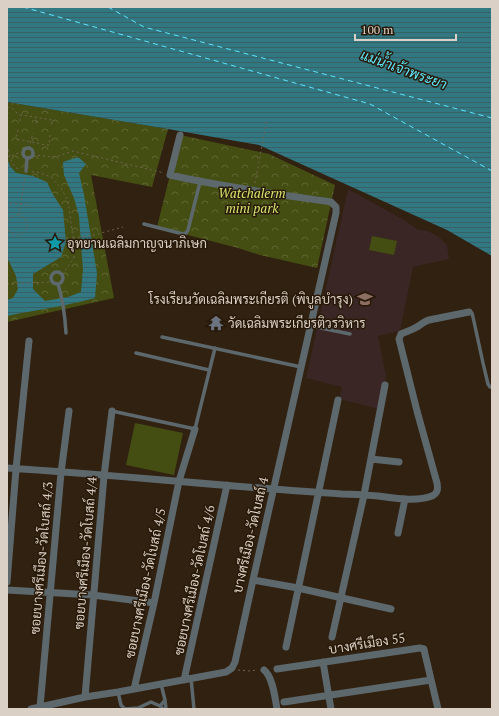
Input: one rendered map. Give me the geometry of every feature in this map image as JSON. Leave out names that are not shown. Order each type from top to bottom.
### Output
[{"type":"street","points":[[180,135],[170,175],[253,191]]},
{"type":"street","name":"บางศรีเมือง-วัดโบสถ์ 4","points":[[232,668],[235,662],[252,580],[336,213],[336,207],[331,202],[253,191]]},
{"type":"street","points":[[7,468],[179,481],[273,490],[364,495],[405,499],[422,498],[434,495],[438,489],[437,483],[399,339],[401,334],[414,329],[424,321],[469,312]]},
{"type":"street","points":[[7,582],[16,469],[29,341]]},
{"type":"street","points":[[332,637],[364,495],[385,385]]},
{"type":"street","points":[[286,646],[338,400]]},
{"type":"street","name":"ซอยบางศรีเมือง-วัดโบสถ์ 4/3","points":[[40,707],[61,473],[69,411]]},
{"type":"street","name":"ซอยบางศรีเมือง-วัดโบสถ์ 4/4","points":[[85,697],[104,476],[112,411]]},
{"type":"street","name":"ซอยบางศรีเมือง-วัดโบสถ์ 4/5","points":[[134,689],[154,604],[179,481],[195,429]]},
{"type":"street","points":[[371,459],[399,462]]},
{"type":"street","name":"ซอยบางศรีเมือง-วัดโบสถ์ 4/6","points":[[187,679],[227,485]]},
{"type":"street","points":[[398,533],[405,499]]},
{"type":"street","points":[[252,580],[298,588],[390,609]]},
{"type":"street","points":[[7,590],[93,595],[154,604]]},
{"type":"street","name":"บางศรีเมือง 55","points":[[277,669],[420,648],[424,650],[438,709]]},
{"type":"street","points":[[323,662],[331,709]]},
{"type":"street","points":[[31,709],[85,697],[226,672],[232,668]]},
{"type":"street","points":[[264,670],[268,672],[272,682],[277,709]]},
{"type":"street","points":[[284,702],[431,680]]},
{"type":"lane","points":[[26,171],[27,158],[23,153],[25,149],[29,148],[33,151],[33,155],[27,158]]},
{"type":"lane","points":[[144,224],[183,234],[186,233],[200,182]]},
{"type":"lane","points":[[58,272],[62,275],[63,281],[58,284],[54,283],[51,278],[53,274],[58,272]]},
{"type":"lane","points":[[58,284],[62,298],[66,333]]},
{"type":"lane","points":[[469,312],[472,313],[488,384],[492,387]]},
{"type":"lane","points":[[311,326],[350,334]]},
{"type":"lane","points":[[162,337],[301,367]]},
{"type":"lane","points":[[112,411],[195,429],[215,348]]},
{"type":"lane","points":[[136,353],[209,370]]},
{"type":"lane","points":[[187,679],[194,709]]},
{"type":"lane","points":[[161,684],[166,709]]},
{"type":"lane","points":[[118,692],[121,705],[125,709],[138,708],[151,702],[162,708],[165,700]]},
{"type":"path","points":[[7,107],[13,109],[21,115],[52,120],[51,126]]},
{"type":"path","points":[[20,121],[21,115]]},
{"type":"path","points":[[36,123],[37,118]]},
{"type":"path","points":[[253,191],[267,119]]},
{"type":"path","points":[[18,130],[16,139],[49,145],[50,135]]},
{"type":"path","points":[[29,148],[33,133]]},
{"type":"path","points":[[7,145],[8,156],[17,169],[37,172],[51,177],[68,201],[74,258],[62,275]]},
{"type":"path","points":[[33,155],[55,157],[73,151],[170,175]]},
{"type":"path","points":[[8,156],[18,152],[23,153]]},
{"type":"path","points":[[19,215],[26,171]]},
{"type":"path","points":[[10,203],[31,206]]},
{"type":"path","points":[[19,215],[23,217],[27,225],[26,230],[18,235],[13,234],[10,231],[8,222],[10,218],[19,215]]},
{"type":"path","points":[[73,238],[94,235],[123,227]]},
{"type":"path","points":[[7,284],[53,282]]},
{"type":"path","points":[[232,668],[250,671],[264,670]]},
{"type":"shaded area","name":"โรงเรียนวัดเฉลิมพระเกียรติ (พิบูลบำรุง)","points":[[348,189],[404,220],[417,229],[428,231],[439,237],[447,245],[449,259],[413,267],[400,331],[378,336],[386,376],[379,409],[339,399],[342,387],[306,378]]},
{"type":"green space","name":"อุทยานเฉลิมกาญจนาภิเษก","points":[[7,102],[168,129],[152,187],[91,175],[114,298],[7,322]]},
{"type":"green space","name":"Watchalerm mini park","points":[[180,135],[269,154],[335,185],[317,268],[260,255],[157,227]]},
{"type":"green space","points":[[372,236],[397,241],[394,255],[369,250]]},
{"type":"green space","points":[[135,423],[183,433],[174,475],[126,465]]},
{"type":"water","name":"แม่น้ำเจ้าพระยา","points":[[7,7],[492,7],[492,256],[447,230],[259,145],[7,102]]},
{"type":"water","points":[[78,157],[86,164],[79,173],[97,273],[95,298],[62,306],[7,316],[7,300],[13,298],[18,289],[16,276],[7,259],[7,158],[10,166],[16,173],[33,176],[47,182],[63,210],[66,242],[61,257],[33,274],[33,289],[45,301],[68,297],[81,292],[83,270],[79,216],[74,198],[64,175],[63,162]]},
{"type":"ferry route","points":[[23,7],[370,104],[492,171]]},
{"type":"ferry route","points":[[108,7],[144,27],[492,118]]},
{"type":"place","name":"อุทยานเฉลิมกาญจนาภิเษก","points":[[55,243]]},
{"type":"place","name":"โรงเรียนวัดเฉลิมพระเกียรติ (พิบูลบำรุง)","points":[[365,299]]},
{"type":"place","name":"วัดเฉลิมพระเกียรติวรวิหาร","points":[[216,323]]}]
